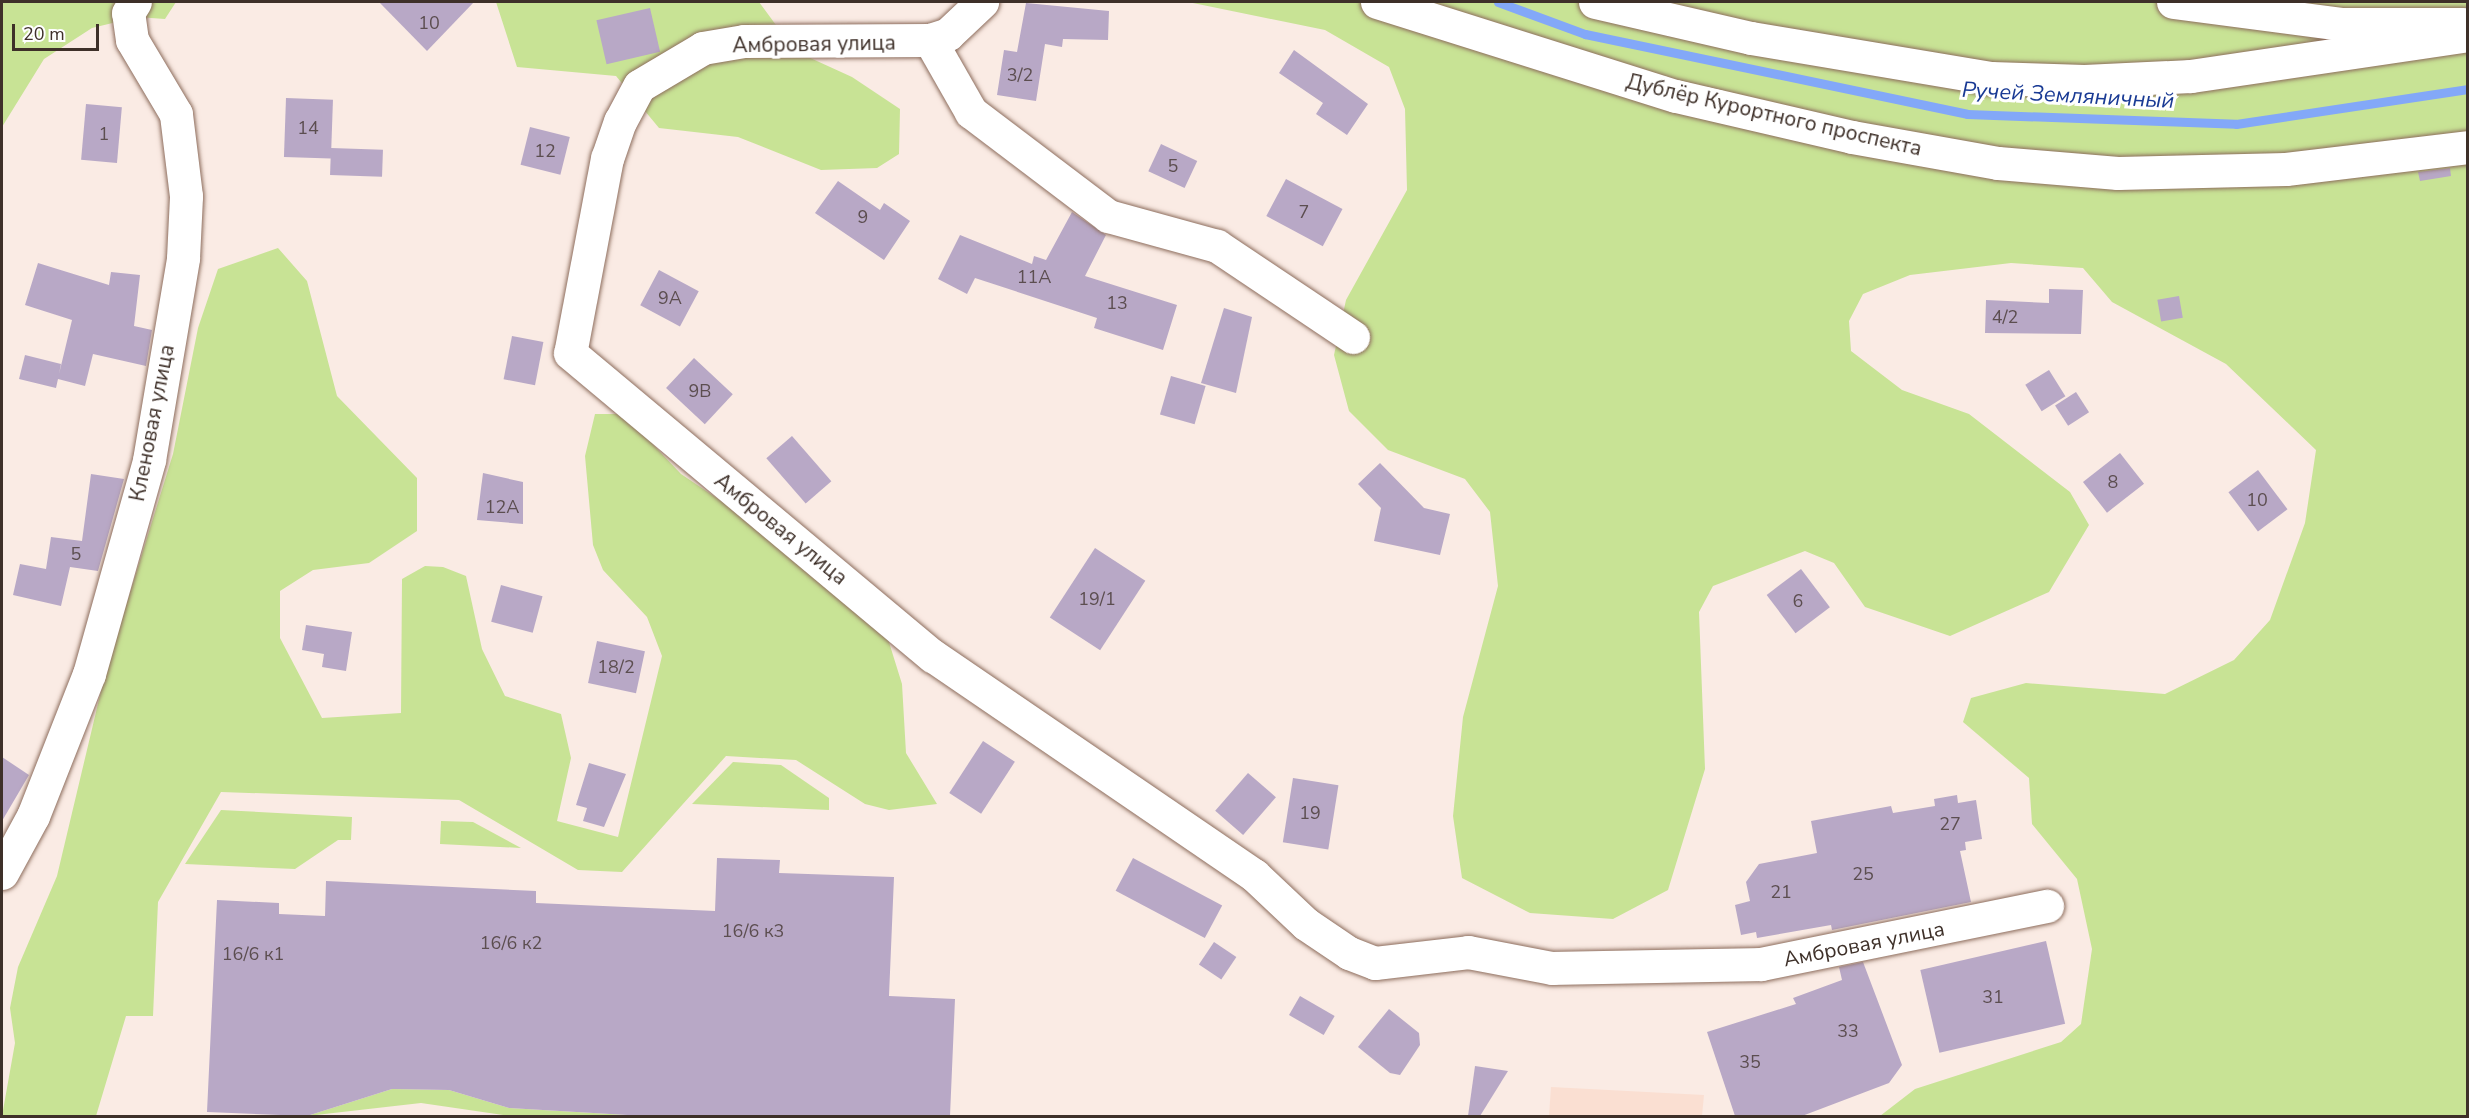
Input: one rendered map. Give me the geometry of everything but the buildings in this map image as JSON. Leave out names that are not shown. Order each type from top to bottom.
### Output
[{"type":"street","name":"Кленовая улица","points":[[2,873],[33,816],[89,674],[149,460],[183,258],[186,196],[176,114],[132,40],[128,13],[135,2]]},
{"type":"street","points":[[982,2],[948,34],[930,40],[971,112],[1108,216],[1217,246],[1353,337]]},
{"type":"street","name":"Дублёр Курортного проспекта","points":[[1377,2],[1676,96],[1852,137],[1998,163],[2118,173],[2286,169],[2468,147]]},
{"type":"street","points":[[1595,2],[1751,38],[1991,78],[2192,76],[2468,35]]},
{"type":"street","points":[[2173,2],[2343,24],[2468,24]]},
{"type":"street","name":"Амбровая улица","points":[[930,40],[744,41],[703,48],[639,86],[607,158],[570,353],[933,656],[1254,875],[1306,924],[1348,953],[1375,963],[1468,952],[1552,968],[1761,964],[2047,906]]},
{"type":"shaded area","points":[[1551,1087],[1704,1095],[1702,1116],[1549,1116]]},
{"type":"green space","points":[[2,2],[176,2],[165,19],[137,17],[92,28],[44,59],[2,127]]},
{"type":"green space","points":[[496,2],[759,2],[795,51],[852,77],[900,109],[899,154],[877,168],[821,170],[738,137],[659,128],[616,76],[517,67]]},
{"type":"green space","points":[[1188,2],[2467,2],[2467,1116],[1880,1116],[1915,1089],[2061,1042],[2081,1024],[2092,949],[2077,879],[2032,824],[2029,778],[1963,722],[1971,698],[2026,683],[2165,694],[2234,660],[2270,620],[2305,523],[2316,450],[2226,364],[2112,302],[2083,268],[2011,263],[1910,275],[1863,294],[1849,321],[1851,351],[1902,390],[1969,414],[2070,492],[2089,525],[2049,592],[1950,636],[1865,607],[1834,563],[1805,551],[1713,586],[1699,612],[1705,769],[1668,890],[1613,919],[1530,913],[1462,878],[1453,816],[1463,717],[1498,586],[1490,512],[1465,479],[1388,450],[1349,411],[1334,355],[1346,300],[1407,190],[1405,109],[1389,67],[1325,30]]},
{"type":"green space","points":[[278,248],[307,281],[337,396],[417,478],[417,531],[369,563],[313,570],[280,591],[280,638],[322,718],[401,713],[402,579],[425,566],[443,567],[466,576],[482,649],[505,696],[561,714],[571,758],[557,821],[618,837],[662,656],[647,617],[603,570],[593,545],[585,456],[595,414],[624,414],[681,474],[767,532],[888,639],[902,684],[906,753],[937,804],[889,810],[865,804],[796,760],[726,756],[622,872],[578,870],[459,800],[221,792],[158,902],[153,1016],[126,1016],[96,1116],[2,1116],[15,1043],[10,1008],[18,967],[57,876],[106,670],[173,454],[198,328],[218,269]]},
{"type":"green space","points":[[733,762],[781,765],[829,798],[829,810],[692,804]]},
{"type":"green space","points":[[221,810],[352,817],[351,840],[338,840],[295,869],[185,864]]},
{"type":"green space","points":[[441,821],[473,822],[521,848],[440,844]]},
{"type":"green space","points":[[392,1089],[449,1090],[509,1108],[644,1116],[510,1116],[421,1103],[307,1116]]},
{"type":"waterway","name":"Ручей Земляничный","points":[[1498,2],[1585,34],[1967,114],[2236,124],[2468,89]]}]
